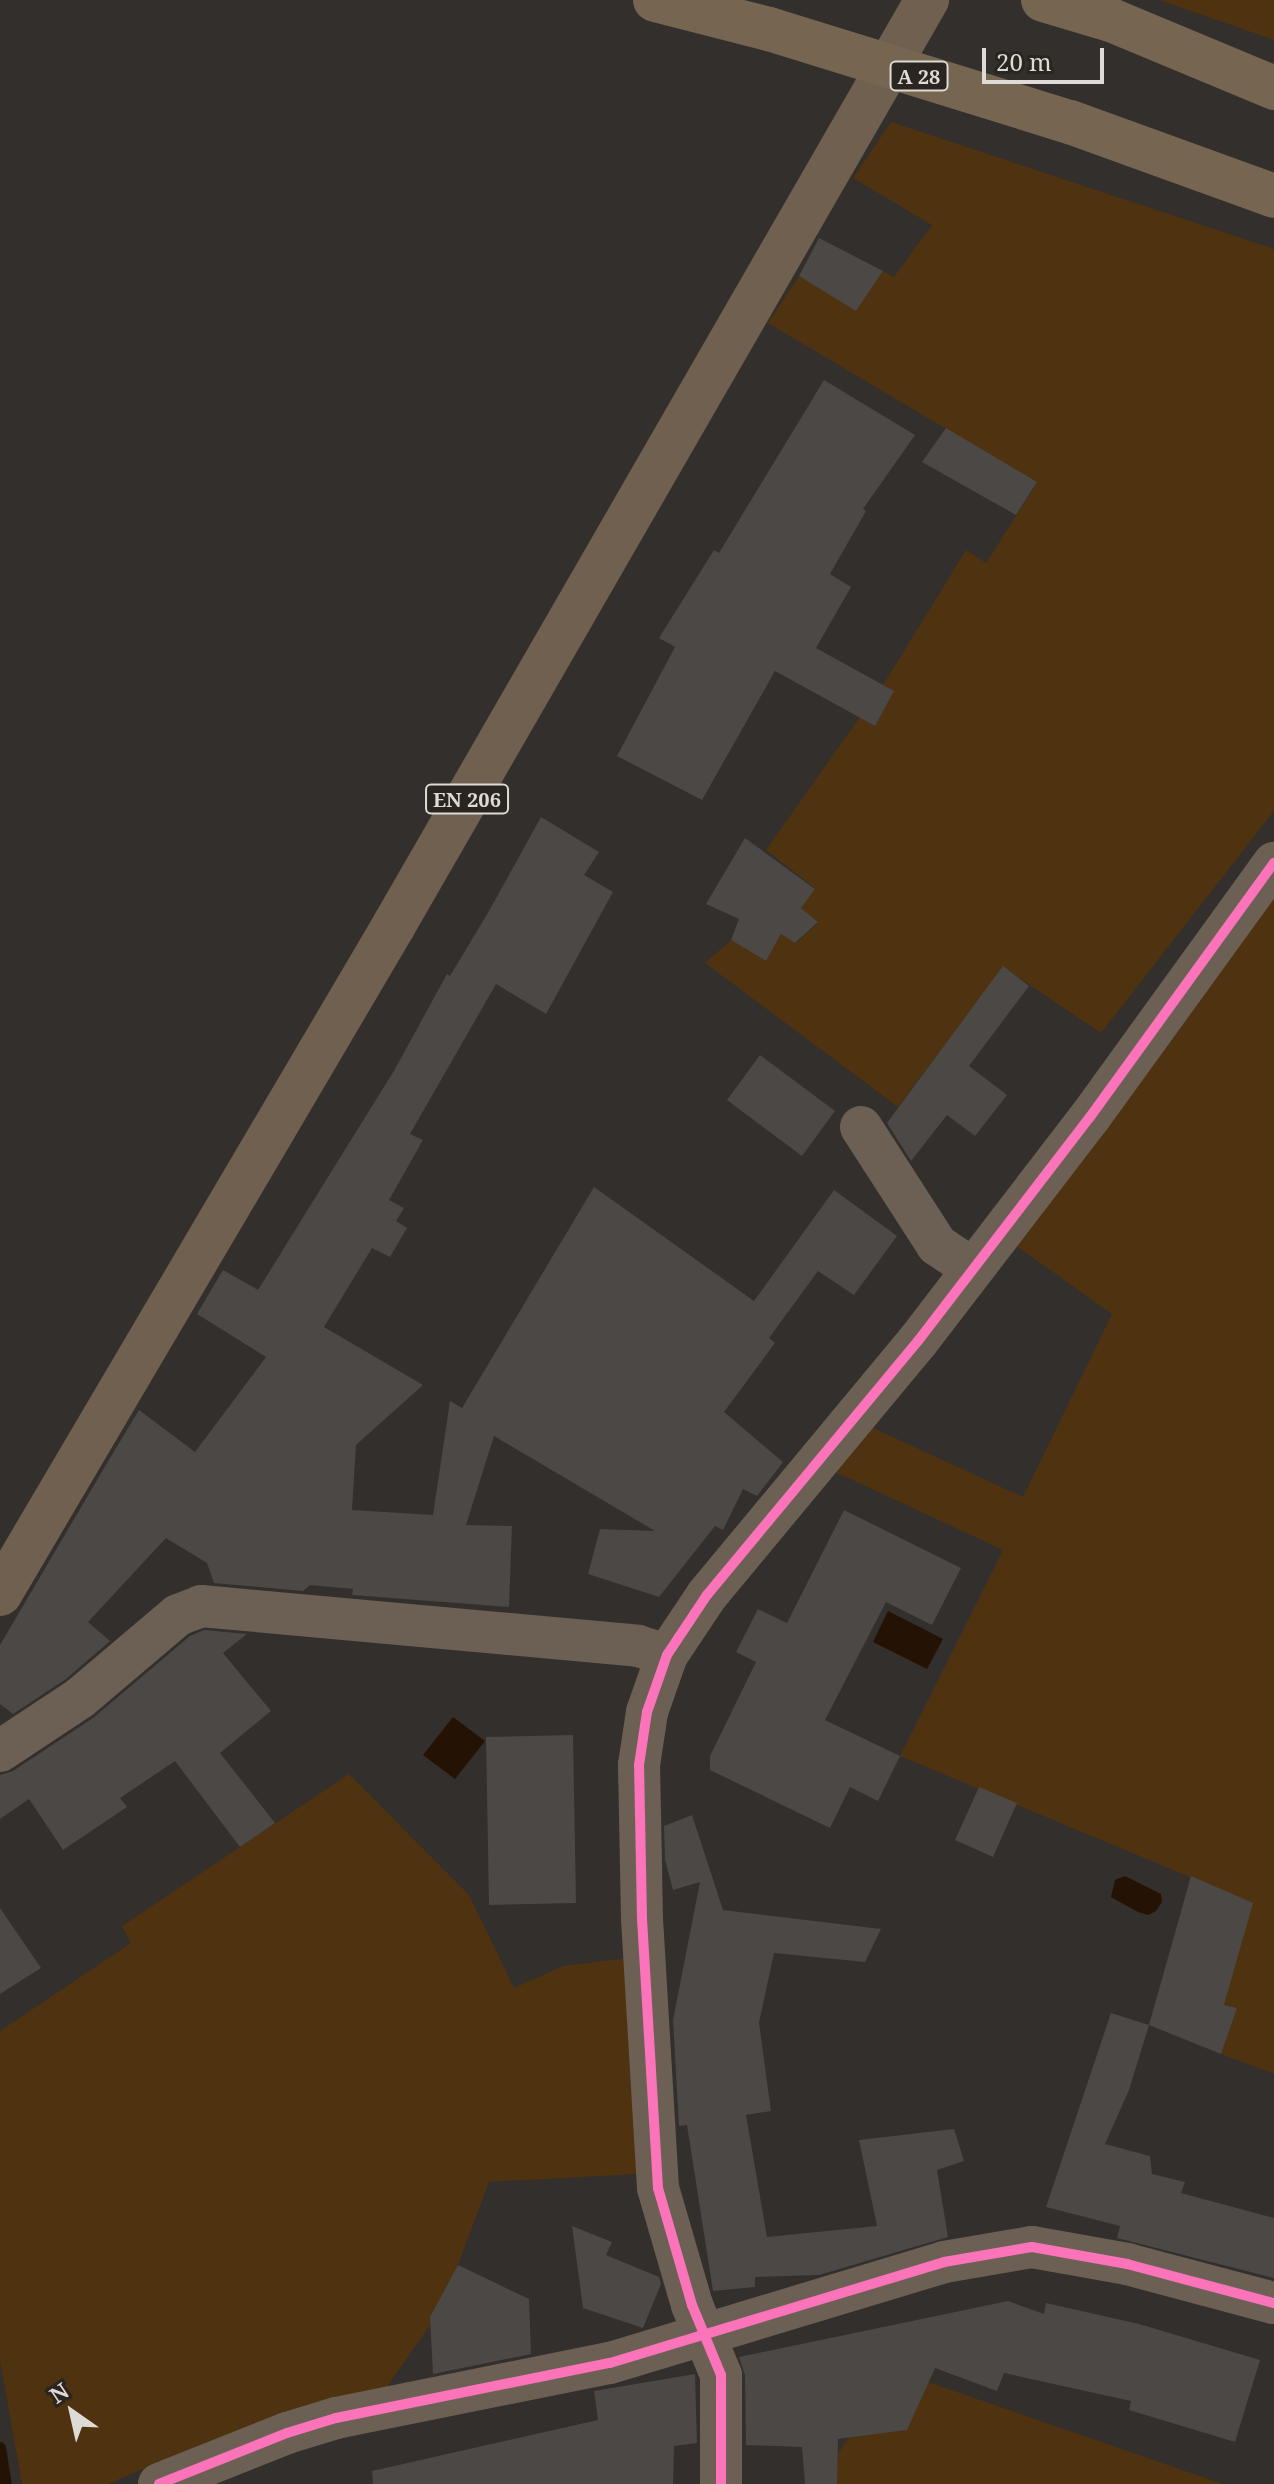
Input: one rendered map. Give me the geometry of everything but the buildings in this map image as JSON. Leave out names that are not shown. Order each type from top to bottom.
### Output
[{"type":"highway","name":"A 28","points":[[655,0],[769,29],[1070,122],[1274,196]]},
{"type":"highway","points":[[1043,0],[1111,20],[1274,88]]},
{"type":"main road","name":"EN 206","points":[[0,1594],[394,925],[927,0]]},
{"type":"street","points":[[721,2484],[721,2375],[702,2334],[677,2261],[658,2188],[642,1919],[639,1765],[647,1712],[667,1655],[707,1595],[918,1341],[1090,1117],[1274,863]]},
{"type":"street","points":[[861,1127],[937,1245],[973,1269]]},
{"type":"street","points":[[0,1751],[80,1698],[178,1615],[201,1606],[638,1646],[667,1655]]},
{"type":"street","points":[[159,2484],[287,2433],[336,2418],[610,2363],[944,2262],[1032,2247],[1127,2264],[1274,2303]]},
{"type":"shaded area","points":[[1159,0],[1274,0],[1274,40]]},
{"type":"shaded area","points":[[891,122],[1274,249],[1274,811],[1101,1033],[1003,967],[898,1107],[705,963],[731,940],[766,961],[781,934],[796,943],[818,923],[801,908],[815,888],[766,850],[860,717],[875,726],[894,691],[883,685],[966,550],[986,563],[1037,483],[768,323],[799,276],[856,310],[883,271],[894,277],[932,225],[853,178]]},
{"type":"shaded area","points":[[1274,880],[1274,2074],[1221,2054],[1236,2008],[1224,2005],[1252,1903],[900,1756],[1003,1550],[833,1471],[869,1426],[1023,1497],[1112,1314],[1008,1240]]},
{"type":"shaded area","points":[[888,1611],[943,1639],[927,1669],[873,1642]]},
{"type":"shaded area","points":[[453,1717],[485,1741],[455,1779],[423,1755]]},
{"type":"shaded area","points":[[349,1774],[469,1895],[514,1988],[563,1966],[629,1958],[637,2174],[489,2182],[458,2265],[431,2324],[386,2388],[180,2453],[108,2484],[22,2484],[0,2360],[0,2031],[131,1943],[122,1926]]},
{"type":"shaded area","points":[[1125,1876],[1161,1894],[1162,1902],[1156,1911],[1148,1915],[1138,1912],[1111,1897],[1115,1880]]},
{"type":"shaded area","points":[[928,2382],[1223,2484],[837,2484],[837,2455],[849,2437],[906,2430]]},
{"type":"waterway","points":[[0,2448],[6,2484]]},
{"type":"cycle path","points":[[721,2484],[721,2375],[692,2305],[658,2188],[642,1919],[639,1765],[647,1712],[667,1655],[707,1595],[918,1341],[1090,1117],[1274,863]]},
{"type":"cycle path","points":[[159,2484],[287,2433],[336,2418],[610,2363],[944,2262],[1032,2247],[1127,2264],[1274,2303]]}]
